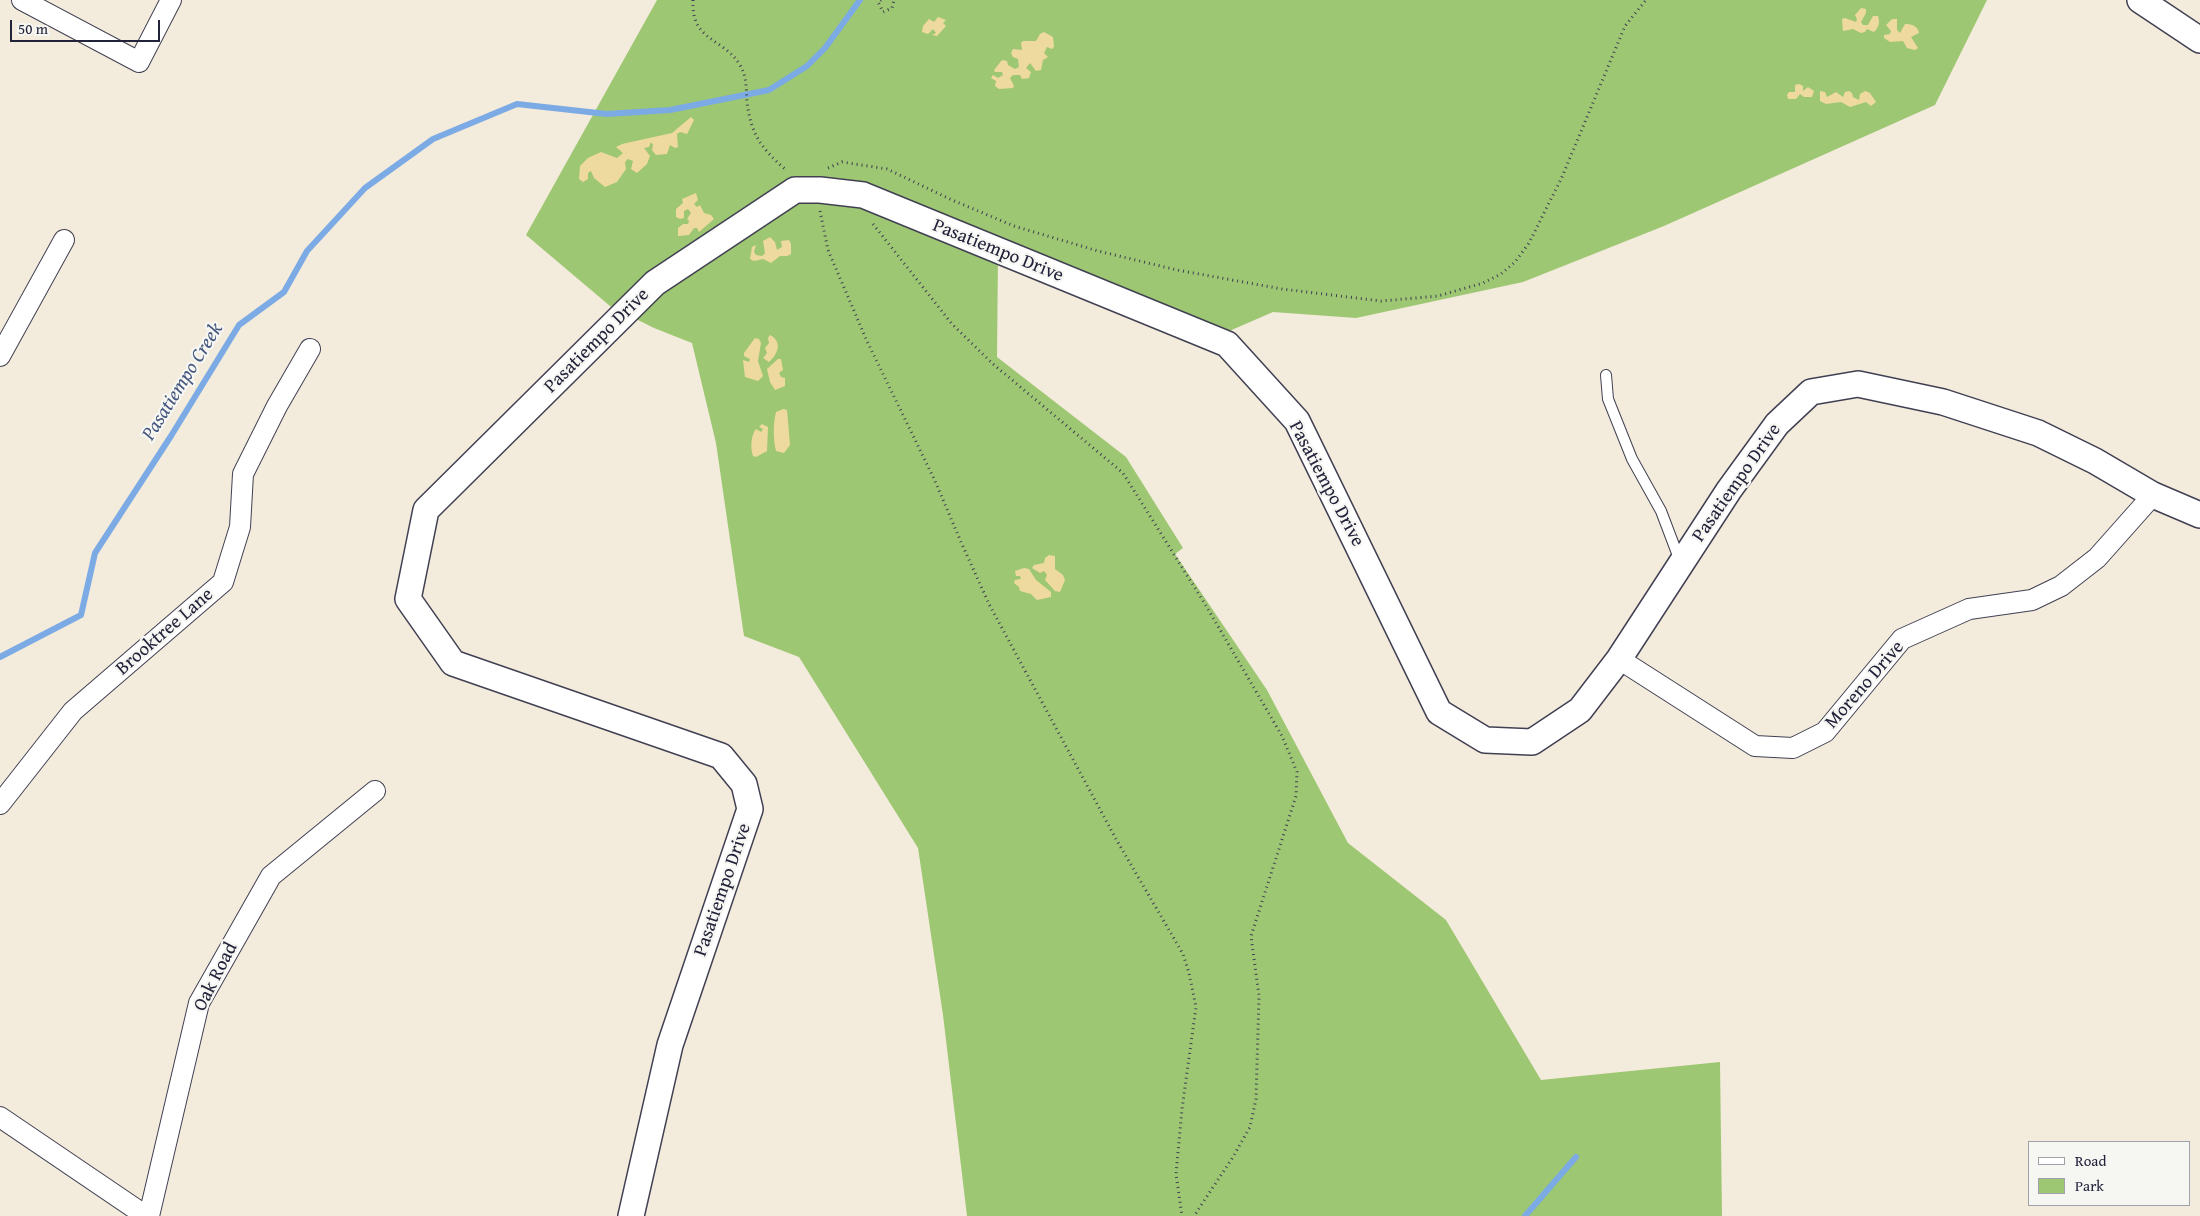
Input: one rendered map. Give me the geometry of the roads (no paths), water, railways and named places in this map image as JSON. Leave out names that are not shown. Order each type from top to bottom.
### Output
[{"type":"street","points":[[22,0],[139,62],[171,0]]},
{"type":"street","points":[[2140,0],[2200,40]]},
{"type":"street","name":"Pasatiempo Drive","points":[[631,1216],[670,1045],[750,809],[744,784],[721,756],[453,663],[408,599],[426,510],[655,283],[795,190],[820,190],[863,196],[1227,344],[1297,421],[1439,712],[1485,740],[1532,742],[1580,710],[1619,659],[1729,490],[1777,424],[1811,392],[1858,384],[1942,402],[2038,433],[2095,461],[2153,495],[2200,515]]},
{"type":"street","points":[[0,356],[64,240]]},
{"type":"street","name":"Brooktree Lane","points":[[0,804],[73,711],[223,582],[240,527],[243,474],[277,406],[310,348]]},
{"type":"street","name":"Moreno Drive","points":[[1619,659],[1755,746],[1793,748],[1824,732],[1902,639],[1969,609],[2032,600],[2061,586],[2096,558],[2153,495]]},
{"type":"street","name":"Oak Road","points":[[147,1216],[198,1003],[271,876],[376,791]]},
{"type":"street","points":[[0,1117],[147,1216]]},
{"type":"lane","points":[[1606,375],[1608,399],[1632,459],[1661,512],[1681,564]]},
{"type":"waterway","name":"Pasatiempo Creek","points":[[0,657],[81,615],[95,553],[171,436],[239,325],[284,292],[307,251],[365,188],[433,139],[517,104],[607,114],[670,110],[769,90],[807,66],[825,48],[860,0]]},
{"type":"waterway","points":[[1525,1216],[1576,1157]]}]
